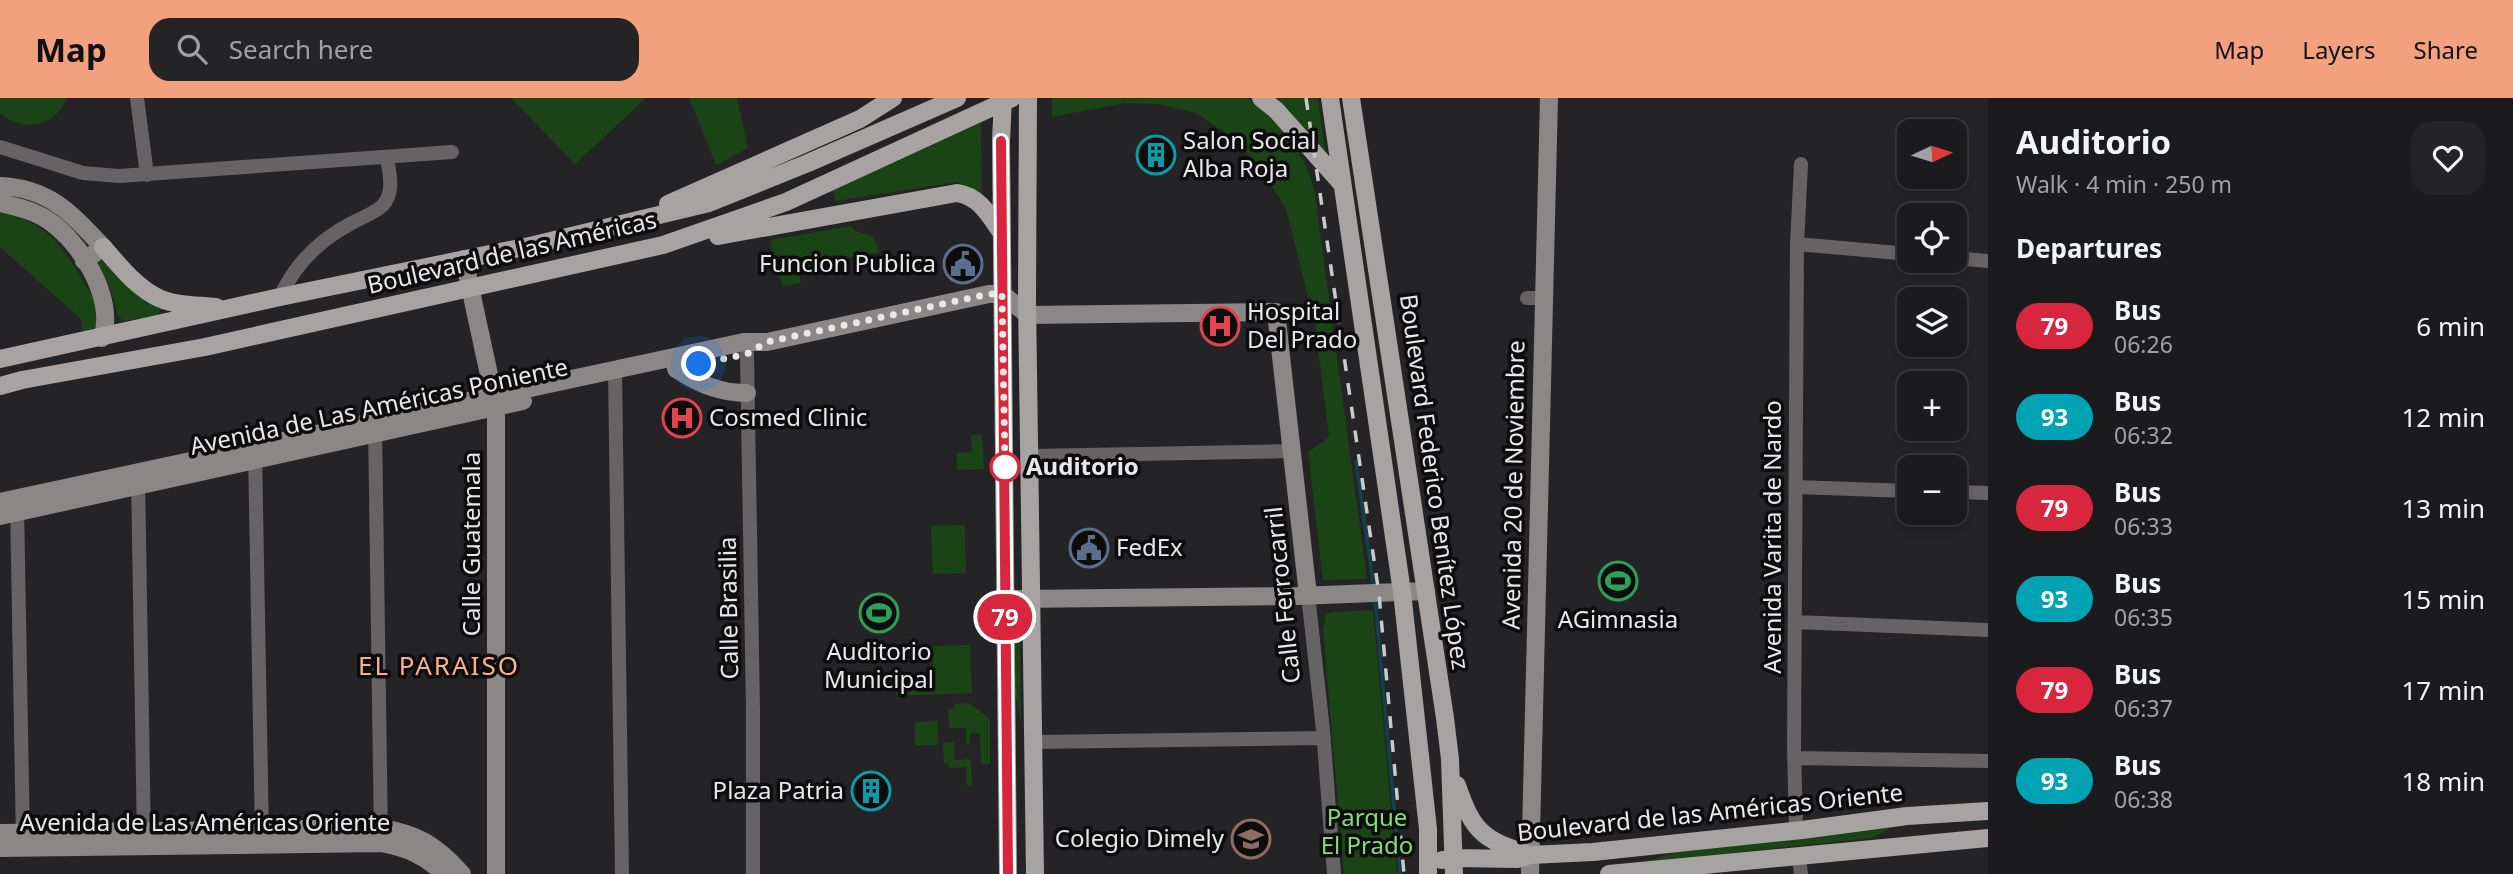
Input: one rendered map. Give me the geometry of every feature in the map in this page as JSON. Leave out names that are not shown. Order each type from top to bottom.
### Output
[{"type":"main road","points":[[611,228],[860,119],[892,98]]},
{"type":"main road","name":"Boulevard de las Américas","points":[[1,356],[102,338],[280,297],[611,228],[709,203],[957,98]]},
{"type":"main road","points":[[1003,98],[1001,232],[1008,874]]},
{"type":"main road","name":"Boulevard de las Américas","points":[[0,386],[205,348],[663,245],[786,202],[1012,98]]},
{"type":"main road","points":[[1028,98],[1035,874]]},
{"type":"main road","points":[[1261,98],[1276,110],[1342,184]]},
{"type":"main road","name":"Boulevard Federico Benítez López","points":[[1330,98],[1402,592],[1428,829],[1443,870]]},
{"type":"main road","name":"Boulevard Federico Benítez López","points":[[1351,98],[1450,758],[1443,870]]},
{"type":"main road","points":[[804,143],[820,206],[830,215]]},
{"type":"main road","points":[[663,245],[957,193],[969,196],[981,204],[1001,232]]},
{"type":"main road","points":[[103,247],[147,291],[162,300],[233,308]]},
{"type":"main road","points":[[1450,758],[1465,808],[1482,835],[1496,844],[1530,855]]},
{"type":"main road","name":"Boulevard de las Américas Oriente","points":[[1443,870],[1530,855],[1592,852],[1796,831],[1907,816],[1988,811]]},
{"type":"main road","name":"Boulevard de las Américas Oriente","points":[[1609,874],[1800,866],[1988,838]]},
{"type":"street","points":[[137,98],[147,175]]},
{"type":"street","name":"Avenida 20 de Noviembre","points":[[1530,874],[1535,298],[1549,98]]},
{"type":"street","points":[[0,147],[92,175],[147,175],[452,152]]},
{"type":"street","points":[[280,297],[288,280],[306,256],[326,238],[382,206],[388,196],[390,184],[387,157]]},
{"type":"street","name":"Avenida Varita de Nardo","points":[[1796,831],[1794,758],[1797,244],[1801,164]]},
{"type":"street","points":[[0,186],[30,190],[50,198],[67,210],[103,247],[84,261]]},
{"type":"street","points":[[0,203],[41,216],[59,228],[84,261],[105,304],[107,322],[102,338]]},
{"type":"street","points":[[1797,244],[1897,253]]},
{"type":"street","name":"Calle Guatemala","points":[[464,259],[495,401],[496,874]]},
{"type":"street","points":[[1967,259],[1988,261]]},
{"type":"street","name":"Avenida de Las Américas Poniente","points":[[615,375],[676,369],[767,342],[989,294],[1002,294]]},
{"type":"street","points":[[1002,294],[1028,314]]},
{"type":"street","name":"Calle Ferrocarril","points":[[1028,314],[1276,312],[1324,738],[1334,874]]},
{"type":"street","name":"Avenida de Las Américas Poniente","points":[[9,507],[745,348]]},
{"type":"street","name":"Calle Brasilia","points":[[745,348],[753,710],[753,874]]},
{"type":"street","points":[[676,369],[693,380],[720,391],[747,393]]},
{"type":"street","points":[[615,375],[622,874]]},
{"type":"street","points":[[375,426],[380,836]]},
{"type":"street","points":[[1031,456],[1292,451]]},
{"type":"street","points":[[256,453],[262,838]]},
{"type":"street","points":[[138,477],[144,838]]},
{"type":"street","points":[[1796,487],[1897,491]]},
{"type":"street","points":[[1967,492],[1988,493]]},
{"type":"street","points":[[9,507],[23,840]]},
{"type":"street","points":[[1005,599],[1426,591]]},
{"type":"street","points":[[1795,622],[1988,630]]},
{"type":"street","points":[[1034,742],[1324,738]]},
{"type":"street","points":[[1794,758],[1988,761]]},
{"type":"street","name":"Avenida de Las Américas Oriente","points":[[0,833],[23,840],[412,835],[428,842],[462,874]]},
{"type":"street","name":"Avenida de Las Américas Oriente","points":[[380,836],[423,856],[444,874]]},
{"type":"street","name":"Avenida de Las Américas Oriente","points":[[0,848],[23,840]]},
{"type":"green space","points":[[0,98],[67,98],[62,108],[47,121],[29,125],[9,119],[0,113]]},
{"type":"green space","points":[[511,98],[646,98],[575,164]]},
{"type":"green space","points":[[689,98],[737,98],[748,148],[716,165]]},
{"type":"green space","points":[[1052,98],[1248,98],[1271,116],[1297,149],[1314,188],[1367,579],[1323,580],[1308,452],[1329,437],[1315,325],[1286,209],[1267,178],[1247,153],[1223,131],[1196,113],[1159,104],[1125,103],[1052,117]]},
{"type":"green space","points":[[1277,98],[1318,98],[1326,158],[1291,113]]},
{"type":"green space","points":[[981,123],[982,192],[957,182],[835,201],[833,190]]},
{"type":"green space","points":[[0,213],[15,215],[31,222],[57,242],[81,276],[97,306],[99,314],[95,328],[83,331],[81,319],[0,247]]},
{"type":"green space","points":[[851,226],[856,231],[873,237],[880,252],[799,270],[801,283],[783,286],[777,274],[770,240]]},
{"type":"green space","points":[[75,232],[123,282],[161,309],[156,316],[123,321],[118,315],[110,288]]},
{"type":"green space","points":[[971,435],[982,435],[984,469],[957,470],[957,453],[972,452]]},
{"type":"green space","points":[[965,525],[966,573],[933,574],[931,526]]},
{"type":"green space","name":"Parque El Prado","points":[[1373,610],[1397,874],[1344,874],[1323,629],[1326,614]]},
{"type":"green space","points":[[1014,618],[1020,619],[1021,723],[1015,692]]},
{"type":"green space","points":[[970,645],[972,693],[897,696],[897,692],[934,690],[932,646]]},
{"type":"green space","points":[[969,703],[990,719],[990,764],[981,764],[980,733],[970,733],[970,745],[966,745],[966,728],[949,728],[948,709],[954,709],[954,704]]},
{"type":"green space","points":[[938,721],[938,745],[915,745],[915,722]]},
{"type":"green space","points":[[943,742],[954,742],[955,760],[971,759],[972,785],[966,785],[966,767],[949,768],[948,763],[944,763]]},
{"type":"green space","points":[[1893,827],[1872,838],[1644,862],[1683,850]]},
{"type":"waterway","points":[[1356,462],[1374,588]]},
{"type":"waterway","points":[[1375,599],[1400,874]]},
{"type":"railway","points":[[1306,98],[1379,594],[1404,874]]},
{"type":"bus line","name":"79","points":[[1001,141],[1008,874]]},
{"type":"place","name":"Salon Social Alba Roja","points":[[1156,155]]},
{"type":"place","name":"Funcion Publica","points":[[963,264]]},
{"type":"place","name":"Hospital Del Prado","points":[[1220,326]]},
{"type":"place","name":"Cosmed Clinic","points":[[682,418]]},
{"type":"place","name":"Auditorio","points":[[1005,467]]},
{"type":"place","name":"FedEx","points":[[1089,548]]},
{"type":"place","name":"AGimnasia","points":[[1618,581]]},
{"type":"place","name":"Auditorio Municipal","points":[[879,613]]},
{"type":"place","name":"Plaza Patria","points":[[871,791]]},
{"type":"place","name":"Colegio Dimely","points":[[1251,839]]},
{"type":"district","name":"EL PARAISO","points":[[439,666]]},
{"type":"route","points":[[699,364],[747,354],[767,342],[989,294],[1002,294],[1005,467]]}]
